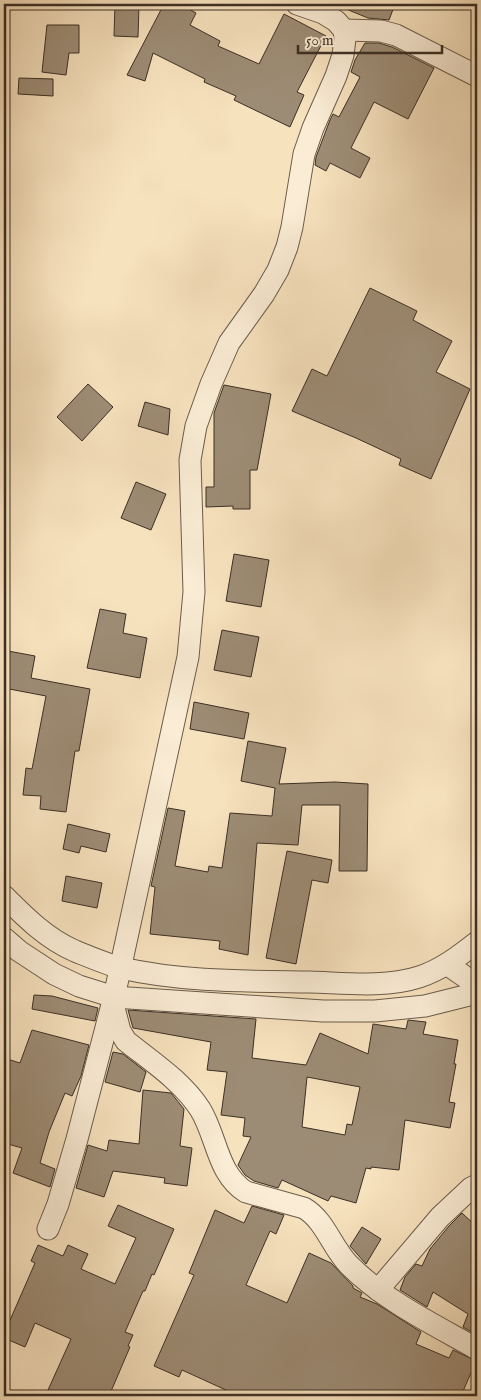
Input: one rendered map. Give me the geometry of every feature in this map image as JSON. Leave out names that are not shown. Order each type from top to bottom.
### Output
[{"type":"street","points":[[48,1230],[61,1194],[114,1000],[188,657],[194,592],[190,460],[196,426],[211,384],[229,343],[264,294],[278,270],[287,247],[304,154],[343,55],[344,30],[336,21],[323,12],[297,4]]},
{"type":"street","points":[[344,30],[381,31],[396,35],[477,76]]},
{"type":"street","points":[[4,896],[42,932],[73,950],[120,968],[178,977],[349,983],[385,982],[419,977],[448,965],[477,942]]},
{"type":"street","points":[[4,938],[19,951],[54,974],[114,1000],[220,1004],[323,1011],[376,1011],[425,1006],[477,994]]},
{"type":"street","points":[[448,965],[477,985]]},
{"type":"street","points":[[220,1004],[226,980]]},
{"type":"street","points":[[114,1000],[120,1031],[126,1041],[182,1086],[200,1109],[222,1164],[238,1187],[246,1192],[304,1208],[311,1212],[339,1253],[378,1290],[403,1307],[477,1349]]},
{"type":"street","points":[[378,1290],[440,1217],[471,1188],[477,1185]]},
{"type":"building","points":[[115,4],[139,5],[138,37],[114,36]]},
{"type":"building","points":[[164,4],[180,4],[196,13],[190,25],[220,41],[218,46],[259,64],[284,14],[326,36],[297,92],[304,95],[290,127],[234,100],[236,96],[204,82],[205,79],[153,53],[145,81],[127,75]]},
{"type":"building","points":[[334,4],[395,4],[389,20],[368,18]]},
{"type":"building","points":[[47,25],[79,25],[79,53],[69,53],[66,75],[42,72]]},
{"type":"building","points":[[365,43],[379,43],[392,47],[434,68],[408,119],[374,102],[351,148],[370,158],[360,178],[330,163],[326,171],[315,165],[316,157],[333,114],[339,117],[360,77],[351,72],[355,60]]},
{"type":"building","points":[[19,78],[53,79],[53,96],[18,94]]},
{"type":"building","points":[[370,288],[417,311],[413,320],[452,341],[436,372],[470,389],[431,479],[399,465],[401,459],[292,411],[312,369],[327,376]]},
{"type":"building","points":[[88,384],[113,407],[82,441],[57,417]]},
{"type":"building","points":[[224,385],[271,394],[257,470],[250,470],[250,509],[233,509],[233,506],[206,507],[206,487],[214,487],[214,413]]},
{"type":"building","points":[[145,402],[170,409],[168,435],[138,426]]},
{"type":"building","points":[[136,482],[166,494],[151,530],[121,518]]},
{"type":"building","points":[[234,554],[269,560],[261,607],[226,601]]},
{"type":"building","points":[[100,609],[126,614],[123,633],[147,638],[140,678],[87,668]]},
{"type":"building","points":[[222,630],[259,637],[251,677],[214,670]]},
{"type":"building","points":[[8,651],[35,656],[31,678],[90,689],[79,751],[75,751],[66,812],[40,809],[41,796],[23,795],[26,768],[32,769],[46,696],[4,688],[4,672]]},
{"type":"building","points":[[194,702],[249,713],[244,739],[190,729]]},
{"type":"building","points":[[248,741],[286,748],[279,784],[335,782],[368,784],[367,871],[339,871],[340,805],[302,805],[298,845],[257,843],[248,955],[219,949],[220,941],[150,934],[155,887],[151,886],[168,808],[185,811],[175,866],[208,872],[209,866],[222,868],[230,813],[272,816],[275,788],[241,781]]},
{"type":"building","points":[[68,824],[110,834],[106,852],[81,846],[79,853],[63,849]]},
{"type":"building","points":[[287,851],[332,860],[328,883],[312,880],[296,964],[266,958]]},
{"type":"building","points":[[66,876],[102,883],[97,908],[62,901]]},
{"type":"building","points":[[34,995],[52,996],[98,1008],[95,1021],[32,1009]]},
{"type":"building","points":[[128,1010],[256,1019],[252,1058],[306,1065],[320,1033],[368,1054],[373,1024],[406,1029],[408,1020],[426,1022],[423,1034],[458,1040],[449,1102],[455,1103],[450,1128],[405,1120],[399,1170],[366,1168],[356,1203],[331,1196],[328,1201],[282,1180],[278,1188],[254,1181],[245,1175],[238,1165],[251,1137],[243,1136],[245,1118],[221,1115],[227,1072],[207,1070],[211,1042],[133,1028]],"holes":[[[307,1077],[360,1087],[352,1125],[347,1124],[345,1135],[302,1127]]]},
{"type":"building","points":[[32,1030],[89,1045],[81,1076],[72,1096],[65,1093],[49,1132],[40,1163],[55,1169],[50,1187],[13,1173],[22,1148],[4,1143],[4,1058],[20,1063]]},
{"type":"building","points":[[113,1052],[123,1054],[146,1072],[140,1092],[105,1082]]},
{"type":"building","points":[[143,1090],[171,1093],[184,1109],[180,1146],[192,1148],[187,1186],[164,1183],[165,1178],[113,1171],[104,1197],[76,1188],[88,1145],[107,1151],[109,1140],[139,1144]]},
{"type":"building","points":[[118,1205],[174,1229],[154,1275],[152,1274],[145,1291],[143,1291],[125,1332],[133,1335],[128,1346],[130,1347],[109,1396],[63,1396],[48,1390],[71,1339],[35,1323],[25,1347],[4,1338],[4,1334],[35,1263],[31,1261],[38,1245],[63,1256],[68,1245],[88,1254],[81,1269],[115,1284],[136,1238],[108,1226]]},
{"type":"building","points":[[252,1206],[284,1215],[276,1234],[270,1231],[246,1285],[287,1303],[309,1253],[331,1263],[353,1288],[362,1293],[360,1297],[377,1304],[421,1332],[416,1344],[449,1358],[453,1350],[476,1361],[461,1396],[258,1396],[243,1390],[239,1396],[182,1370],[179,1377],[154,1366],[194,1275],[189,1273],[215,1210],[244,1223]]},
{"type":"building","points":[[462,1213],[477,1227],[477,1335],[463,1327],[468,1314],[433,1292],[427,1307],[400,1290],[405,1277],[416,1264],[422,1266],[430,1249]]},
{"type":"building","points":[[362,1227],[381,1239],[366,1264],[350,1246]]}]
